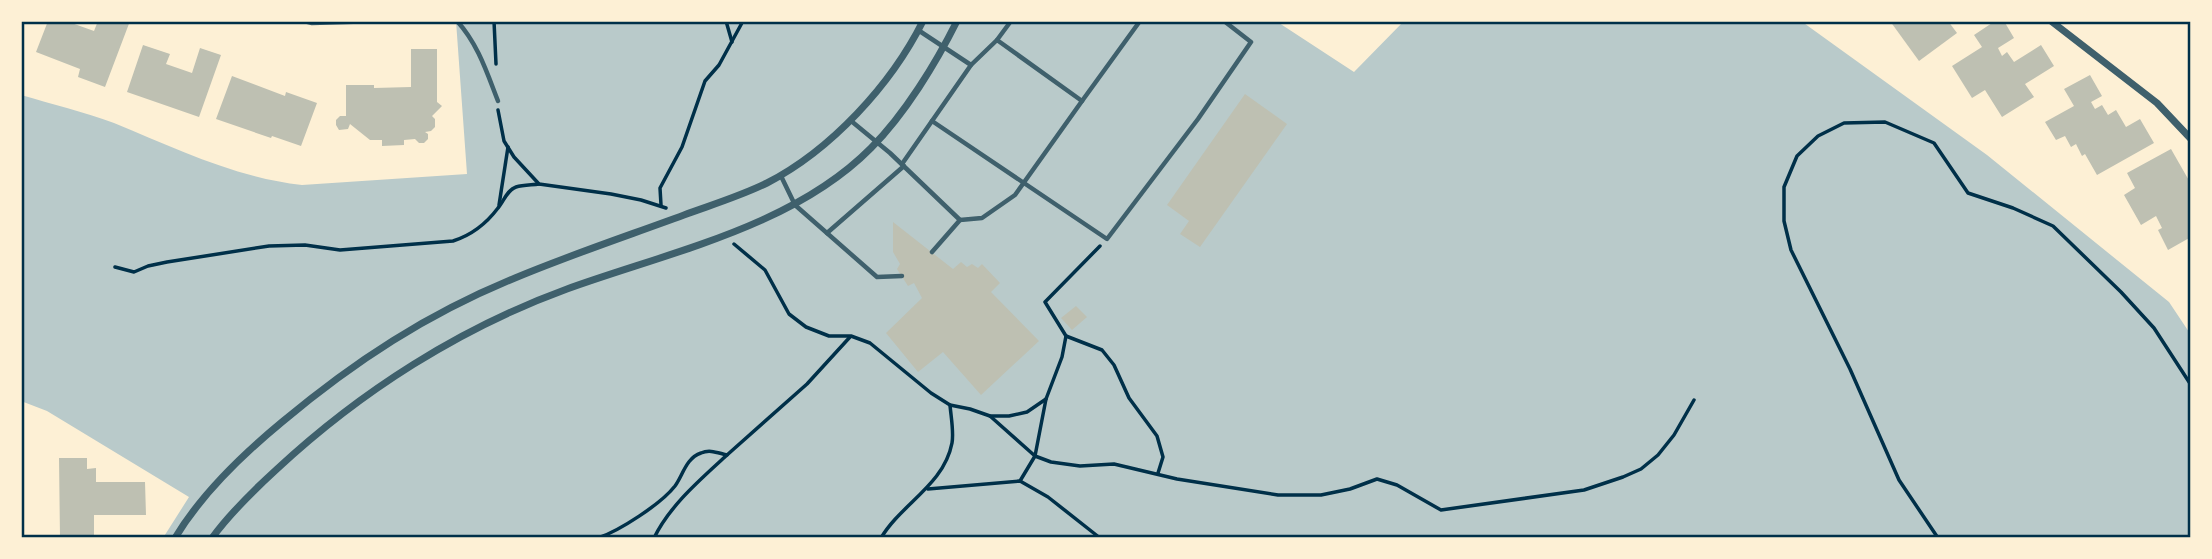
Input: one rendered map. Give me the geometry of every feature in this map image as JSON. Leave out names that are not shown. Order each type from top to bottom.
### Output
[{"type":"street","points":[[175,538],[212,489],[256,443],[326,385],[384,345],[451,307],[507,281],[756,188],[802,162],[850,120],[889,74],[923,21]]},
{"type":"street","points":[[212,538],[225,520],[256,489],[318,433],[368,395],[449,343],[512,311],[567,289],[721,235],[794,205],[859,160],[877,141],[937,61],[957,21]]},
{"type":"street","points":[[2051,21],[2157,103],[2191,139]]},
{"type":"lane","points":[[304,21],[378,21]]},
{"type":"lane","points":[[457,21],[483,60],[498,101]]},
{"type":"lane","points":[[827,233],[903,164],[971,65],[997,40],[1011,21]]},
{"type":"lane","points":[[932,252],[960,220],[982,218],[1015,195],[1140,21]]},
{"type":"lane","points":[[932,121],[1107,239],[1198,119],[1251,42],[1224,21]]},
{"type":"lane","points":[[918,30],[971,65]]},
{"type":"lane","points":[[997,40],[1082,101]]},
{"type":"lane","points":[[850,120],[903,164],[960,220]]},
{"type":"lane","points":[[780,175],[794,205],[877,277],[902,276]]},
{"type":"path","points":[[494,21],[496,66]]},
{"type":"path","points":[[726,21],[732,42]]},
{"type":"path","points":[[661,205],[660,188],[682,147],[705,81],[719,65],[743,21]]},
{"type":"path","points":[[498,101],[505,141],[514,157],[539,184]]},
{"type":"path","points":[[1938,538],[1899,480],[1850,369],[1791,250],[1784,221],[1784,187],[1797,156],[1818,136],[1844,123],[1885,122],[1934,142],[1968,193],[2014,208],[2053,226],[2154,328],[2191,385]]},
{"type":"path","points":[[499,208],[508,147]]},
{"type":"path","points":[[115,267],[134,272],[167,262],[269,246],[305,245],[340,250],[453,241],[469,236],[485,224],[509,191],[516,187],[539,184],[611,194],[661,205],[680,216]]},
{"type":"path","points":[[721,235],[765,270],[789,314],[797,321],[828,336],[851,336],[870,343],[931,393],[950,405],[990,416],[1009,416],[1027,412],[1046,399]]},
{"type":"path","points":[[1107,239],[1045,302],[1066,336],[1102,350],[1114,365],[1129,398],[1157,436],[1163,457],[1158,473]]},
{"type":"path","points":[[654,538],[691,488],[807,384],[851,336]]},
{"type":"path","points":[[1020,481],[1035,456],[1046,399],[1062,357],[1066,336]]},
{"type":"path","points":[[990,416],[1035,456],[1051,462],[1080,466],[1114,464],[1177,479],[1279,495],[1321,495],[1377,480],[1397,485],[1441,510],[1584,490],[1623,477],[1641,469],[1658,455],[1674,435],[1694,400]]},
{"type":"path","points":[[881,538],[891,522],[909,503],[928,489],[946,458],[952,442],[950,405]]},
{"type":"path","points":[[598,538],[613,533],[665,497],[676,485],[687,464],[699,453],[712,451],[727,455]]},
{"type":"path","points":[[928,489],[1020,481],[1048,497],[1100,538]]},
{"type":"shaded area","points":[[456,21],[1276,21],[1354,72],[1404,21],[1801,21],[1987,155],[2169,302],[2191,335],[2191,538],[163,538],[189,497],[47,411],[21,401],[21,95],[114,123],[230,169],[277,181],[302,185],[467,174]]},
{"type":"building","points":[[48,21],[66,21],[94,31],[98,21],[130,21],[105,87],[78,77],[80,69],[36,52]]},
{"type":"building","points":[[1890,21],[1948,21],[1957,33],[1919,61]]},
{"type":"building","points":[[1995,21],[2004,21],[2014,38],[1998,48],[2002,56],[2007,52],[2014,62],[2041,45],[2054,66],[2025,84],[2034,97],[2002,117],[1985,90],[1972,98],[1952,66],[1982,47],[1974,35]]},
{"type":"building","points":[[143,45],[170,54],[166,64],[192,73],[200,48],[221,55],[199,117],[127,92]]},
{"type":"building","points":[[411,49],[437,49],[437,102],[442,106],[432,116],[435,119],[435,127],[425,132],[428,139],[424,143],[415,139],[404,140],[404,145],[382,146],[382,140],[370,140],[350,124],[348,129],[339,130],[336,120],[340,116],[346,116],[346,85],[374,85],[374,88],[411,87]]},
{"type":"building","points":[[2090,75],[2102,96],[2091,102],[2095,109],[2102,105],[2108,115],[2116,110],[2126,127],[2140,119],[2154,143],[2097,175],[2076,144],[2071,147],[2065,136],[2056,140],[2045,122],[2074,106],[2064,89]]},
{"type":"building","points":[[232,76],[285,96],[286,92],[317,103],[301,146],[216,119]]},
{"type":"building","points":[[1245,94],[1287,124],[1200,247],[1180,234],[1189,221],[1167,205]]},
{"type":"building","points":[[2171,149],[2191,184],[2191,237],[2168,250],[2158,230],[2162,228],[2156,216],[2141,225],[2124,195],[2135,188],[2127,173]]},
{"type":"building","points":[[893,222],[953,269],[961,262],[967,267],[972,264],[978,268],[982,264],[1000,283],[991,292],[1039,341],[981,395],[943,352],[918,372],[886,333],[922,298],[914,283],[908,286],[897,269],[900,264],[893,252]]},
{"type":"building","points":[[1076,306],[1087,317],[1072,330],[1061,318]]},
{"type":"building","points":[[59,458],[87,458],[87,469],[96,468],[96,482],[145,482],[146,515],[94,515],[94,538],[60,538]]}]
